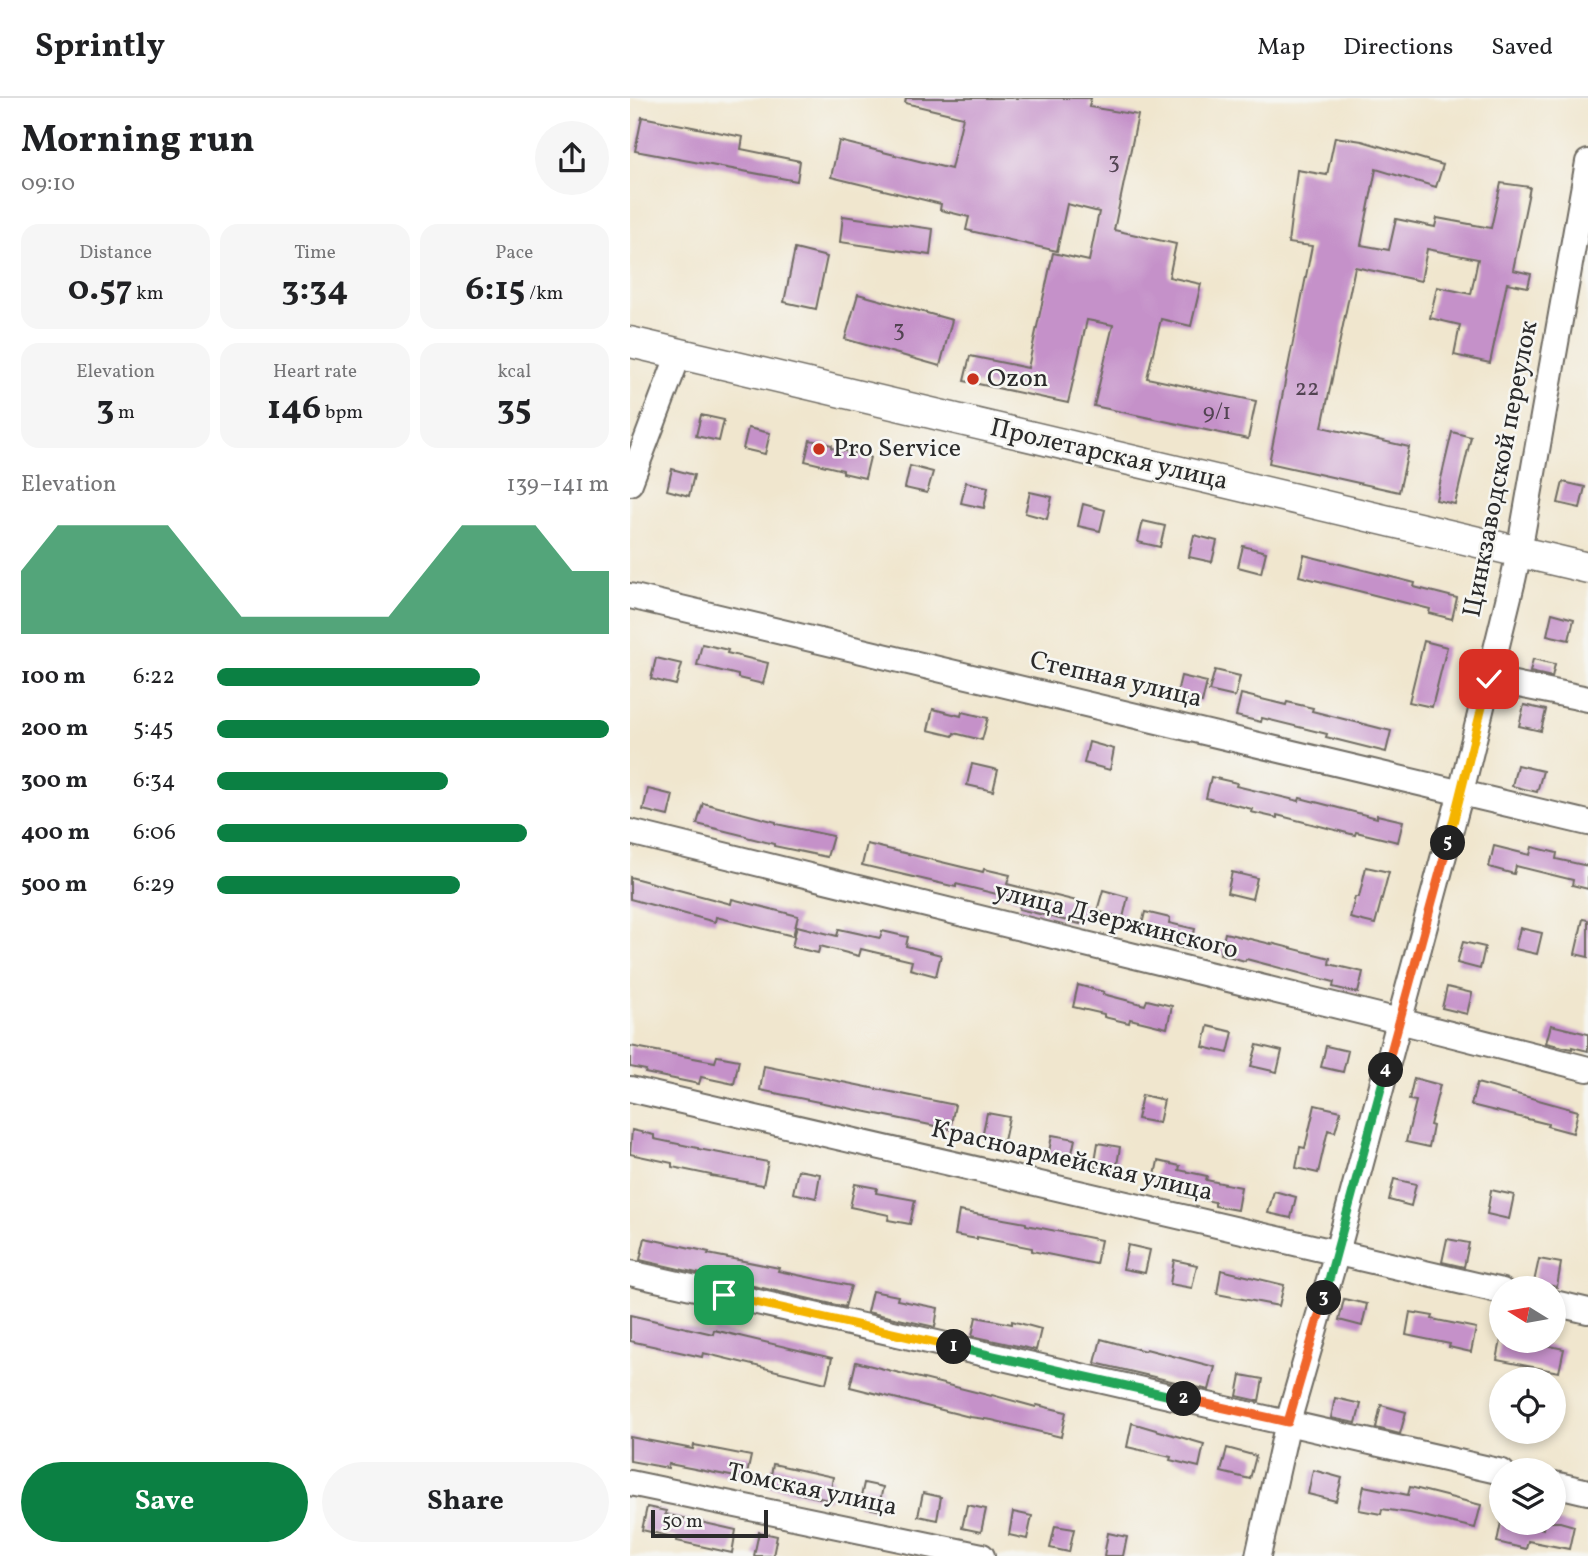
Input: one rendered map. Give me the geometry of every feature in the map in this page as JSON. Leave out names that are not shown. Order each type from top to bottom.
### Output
[{"type":"main road","name":"Пролетарская улица","points":[[630,342],[1588,568]]},
{"type":"street","name":"Цинкзаводской переулок","points":[[1258,1556],[1288,1422],[1337,1252],[1489,679],[1519,552],[1580,257],[1588,162]]},
{"type":"street","points":[[630,483],[679,354]]},
{"type":"street","name":"Степная улица","points":[[630,596],[1588,823]]},
{"type":"street","points":[[1489,679],[1588,699]]},
{"type":"street","name":"улица Дзержинского","points":[[630,832],[1588,1069]]},
{"type":"street","name":"Красноармейская улица","points":[[630,1089],[1489,1288]]},
{"type":"street","points":[[630,1273],[1489,1469]]},
{"type":"street","points":[[1566,1306],[1588,1311]]},
{"type":"street","name":"Томская улица","points":[[630,1483],[982,1556]]},
{"type":"street","points":[[1566,1487],[1588,1492]]},
{"type":"building","points":[[906,98],[1091,98],[1089,107],[1138,115],[1114,230],[1176,244],[1169,277],[1201,284],[1191,326],[1161,319],[1147,378],[1256,401],[1248,439],[1094,406],[1113,325],[1087,320],[1068,403],[964,381],[970,356],[1028,368],[1053,253],[1089,261],[1099,212],[1067,204],[1057,251],[966,230],[969,217],[940,210],[941,204],[831,177],[839,141],[951,169],[963,117],[905,103]]},
{"type":"building","points":[[642,117],[743,137],[741,149],[800,161],[797,181],[635,151]]},
{"type":"building","points":[[1335,137],[1362,141],[1443,165],[1436,187],[1376,169],[1361,245],[1389,250],[1396,219],[1435,227],[1437,218],[1491,228],[1501,183],[1530,187],[1513,270],[1531,274],[1528,287],[1507,283],[1490,363],[1454,355],[1460,325],[1430,318],[1437,287],[1471,294],[1478,259],[1427,249],[1421,281],[1355,267],[1322,427],[1409,447],[1399,492],[1269,463],[1312,246],[1288,243],[1297,170],[1327,175]]},
{"type":"building","points":[[843,216],[933,229],[930,255],[840,242]]},
{"type":"building","points":[[795,249],[827,257],[816,309],[784,302]]},
{"type":"building","points":[[858,294],[952,320],[940,366],[845,339]]},
{"type":"building","points":[[701,415],[724,420],[719,441],[696,436]]},
{"type":"building","points":[[748,428],[770,433],[765,454],[743,449]]},
{"type":"building","points":[[1452,432],[1471,437],[1455,504],[1436,500]]},
{"type":"building","points":[[810,440],[870,457],[865,478],[805,461]]},
{"type":"building","points":[[910,466],[933,472],[927,493],[905,488]]},
{"type":"building","points":[[672,469],[694,475],[689,496],[667,490]]},
{"type":"building","points":[[966,482],[988,487],[984,508],[961,503]]},
{"type":"building","points":[[1563,482],[1585,487],[1580,508],[1558,503]]},
{"type":"building","points":[[1030,492],[1052,497],[1047,519],[1025,513]]},
{"type":"building","points":[[1083,504],[1105,510],[1100,531],[1078,526]]},
{"type":"building","points":[[1143,521],[1165,526],[1160,547],[1138,542]]},
{"type":"building","points":[[1194,535],[1217,541],[1212,562],[1189,557]]},
{"type":"building","points":[[1243,546],[1266,552],[1261,573],[1238,567]]},
{"type":"building","points":[[1304,555],[1415,583],[1414,587],[1457,598],[1452,619],[1429,613],[1430,609],[1299,576]]},
{"type":"building","points":[[1552,613],[1574,619],[1569,640],[1547,635]]},
{"type":"building","points":[[1424,641],[1447,647],[1432,707],[1409,702]]},
{"type":"building","points":[[702,644],[768,663],[763,684],[697,665]]},
{"type":"building","points":[[656,658],[682,664],[676,685],[651,679]]},
{"type":"building","points":[[1533,659],[1555,664],[1552,677],[1530,672]]},
{"type":"building","points":[[1215,670],[1240,676],[1235,697],[1209,691]]},
{"type":"building","points":[[1181,676],[1207,682],[1202,703],[1176,697]]},
{"type":"building","points":[[1241,694],[1286,705],[1287,702],[1313,708],[1312,711],[1391,731],[1386,752],[1262,718],[1261,722],[1236,716]]},
{"type":"building","points":[[1524,705],[1546,710],[1541,731],[1519,726]]},
{"type":"building","points":[[933,709],[961,716],[962,712],[988,718],[982,740],[928,730]]},
{"type":"building","points":[[1089,742],[1114,749],[1110,770],[1084,763]]},
{"type":"building","points":[[972,764],[998,770],[993,791],[967,785]]},
{"type":"building","points":[[1517,765],[1543,771],[1537,792],[1512,786]]},
{"type":"building","points":[[1211,777],[1237,783],[1236,786],[1299,801],[1300,798],[1377,818],[1377,815],[1403,821],[1398,842],[1356,832],[1355,835],[1277,815],[1277,818],[1206,798]]},
{"type":"building","points":[[648,789],[673,795],[668,816],[643,810]]},
{"type":"building","points":[[703,803],[776,824],[833,836],[827,857],[774,846],[697,824]]},
{"type":"building","points":[[867,844],[983,872],[984,869],[1010,875],[1007,884],[1085,903],[1080,924],[1019,909],[1021,900],[862,865]]},
{"type":"building","points":[[1494,846],[1530,855],[1532,847],[1557,853],[1556,859],[1588,866],[1588,889],[1572,885],[1573,880],[1516,866],[1514,874],[1489,867]]},
{"type":"building","points":[[1366,867],[1389,872],[1375,924],[1350,918],[1355,897],[1359,897]]},
{"type":"building","points":[[1232,872],[1257,878],[1252,899],[1227,893]]},
{"type":"building","points":[[630,877],[731,904],[732,899],[798,916],[793,936],[716,917],[715,922],[630,899]]},
{"type":"building","points":[[1103,890],[1128,897],[1123,918],[1097,911]]},
{"type":"building","points":[[1145,912],[1170,918],[1169,923],[1195,929],[1190,950],[1164,944],[1165,939],[1140,933]]},
{"type":"building","points":[[1583,919],[1588,920],[1588,957],[1575,954]]},
{"type":"building","points":[[797,926],[837,936],[839,929],[880,938],[882,931],[908,937],[906,946],[941,955],[936,976],[910,969],[912,961],[861,949],[859,956],[820,946],[818,953],[792,947]]},
{"type":"building","points":[[1520,928],[1542,933],[1537,954],[1515,949]]},
{"type":"building","points":[[1225,933],[1330,958],[1329,964],[1363,972],[1358,993],[1333,987],[1334,982],[1220,954]]},
{"type":"building","points":[[1463,942],[1485,947],[1480,969],[1457,963]]},
{"type":"building","points":[[1078,985],[1145,1005],[1147,1000],[1172,1006],[1167,1028],[1130,1019],[1129,1023],[1073,1007]]},
{"type":"building","points":[[1447,987],[1472,993],[1467,1014],[1442,1008]]},
{"type":"building","points":[[1551,1025],[1588,1034],[1588,1051],[1546,1043]]},
{"type":"building","points":[[1208,1026],[1233,1032],[1228,1053],[1203,1047]]},
{"type":"building","points":[[1257,1045],[1282,1051],[1277,1072],[1251,1066]]},
{"type":"building","points":[[630,1046],[715,1062],[717,1056],[739,1060],[734,1084],[701,1077],[699,1084],[645,1073],[646,1070],[630,1067]]},
{"type":"building","points":[[1326,1046],[1348,1051],[1343,1072],[1321,1067]]},
{"type":"building","points":[[764,1066],[955,1105],[950,1129],[760,1090]]},
{"type":"building","points":[[1414,1078],[1440,1085],[1430,1125],[1433,1126],[1429,1147],[1406,1142],[1416,1101],[1409,1100]]},
{"type":"building","points":[[1477,1083],[1578,1111],[1573,1133],[1471,1105]]},
{"type":"building","points":[[1142,1095],[1164,1100],[1159,1123],[1137,1119]]},
{"type":"building","points":[[1315,1105],[1341,1111],[1335,1132],[1328,1130],[1318,1173],[1296,1168],[1300,1147],[1305,1148]]},
{"type":"building","points":[[987,1113],[1009,1117],[1004,1141],[982,1137]]},
{"type":"building","points":[[632,1130],[654,1135],[654,1139],[768,1162],[763,1185],[672,1167],[672,1163],[630,1154]]},
{"type":"building","points":[[1052,1135],[1075,1139],[1070,1163],[1048,1158]]},
{"type":"building","points":[[1098,1143],[1120,1147],[1116,1171],[1094,1167]]},
{"type":"building","points":[[1158,1161],[1180,1166],[1179,1170],[1207,1176],[1206,1180],[1241,1187],[1237,1210],[1215,1206],[1215,1202],[1180,1195],[1181,1190],[1153,1185]]},
{"type":"building","points":[[798,1170],[820,1174],[816,1198],[793,1193]]},
{"type":"building","points":[[1394,1179],[1416,1184],[1411,1206],[1389,1200]]},
{"type":"building","points":[[855,1184],[877,1188],[876,1193],[915,1200],[910,1224],[888,1220],[889,1215],[850,1207]]},
{"type":"building","points":[[1491,1190],[1514,1195],[1509,1219],[1487,1214]]},
{"type":"building","points":[[1274,1191],[1296,1197],[1291,1218],[1268,1213]]},
{"type":"building","points":[[959,1211],[1101,1240],[1096,1264],[1032,1251],[1032,1248],[955,1235]]},
{"type":"building","points":[[645,1238],[851,1286],[845,1307],[640,1260]]},
{"type":"building","points":[[1447,1239],[1469,1243],[1464,1267],[1442,1262]]},
{"type":"building","points":[[1128,1245],[1150,1250],[1145,1273],[1123,1269]]},
{"type":"building","points":[[1539,1259],[1561,1263],[1559,1276],[1535,1276]]},
{"type":"building","points":[[1174,1260],[1197,1265],[1192,1288],[1170,1284]]},
{"type":"building","points":[[1221,1270],[1284,1285],[1279,1306],[1217,1294]]},
{"type":"building","points":[[872,1291],[898,1296],[897,1300],[938,1308],[935,1327],[867,1312]]},
{"type":"building","points":[[1344,1299],[1367,1304],[1362,1326],[1339,1320]]},
{"type":"building","points":[[1410,1312],[1476,1328],[1471,1352],[1449,1347],[1450,1344],[1406,1335]]},
{"type":"building","points":[[630,1315],[713,1334],[714,1330],[832,1358],[826,1383],[703,1353],[702,1357],[630,1341]]},
{"type":"building","points":[[976,1317],[1012,1324],[1012,1321],[1041,1329],[1036,1350],[972,1336]]},
{"type":"building","points":[[1101,1339],[1215,1367],[1209,1390],[1095,1363]]},
{"type":"building","points":[[1498,1353],[1563,1353],[1560,1367],[1533,1367],[1497,1360]]},
{"type":"building","points":[[856,1362],[1066,1412],[1061,1437],[850,1387]]},
{"type":"building","points":[[1241,1375],[1263,1379],[1259,1401],[1237,1396]]},
{"type":"building","points":[[1335,1398],[1361,1404],[1356,1423],[1331,1418]]},
{"type":"building","points":[[1381,1405],[1406,1412],[1400,1434],[1376,1428]]},
{"type":"building","points":[[1132,1423],[1204,1444],[1199,1467],[1170,1460],[1171,1457],[1127,1447]]},
{"type":"building","points":[[630,1437],[751,1456],[746,1479],[669,1464],[668,1468],[630,1461]]},
{"type":"building","points":[[1227,1448],[1256,1456],[1250,1479],[1221,1472]]},
{"type":"building","points":[[773,1464],[833,1477],[829,1500],[769,1487]]},
{"type":"building","points":[[1313,1470],[1342,1478],[1336,1501],[1308,1494]]},
{"type":"building","points":[[864,1483],[883,1487],[878,1510],[859,1506]]},
{"type":"building","points":[[1364,1486],[1408,1495],[1410,1487],[1481,1505],[1475,1528],[1410,1513],[1382,1509],[1381,1514],[1359,1510]]},
{"type":"building","points":[[923,1493],[941,1497],[937,1520],[918,1516]]},
{"type":"building","points":[[967,1505],[986,1509],[981,1532],[962,1528]]},
{"type":"building","points":[[647,1507],[666,1511],[665,1514],[736,1530],[732,1553],[642,1530]]},
{"type":"building","points":[[1013,1512],[1032,1516],[1027,1539],[1009,1535]]},
{"type":"building","points":[[1566,1524],[1574,1526],[1569,1549],[1528,1541],[1526,1549],[1497,1542],[1498,1535],[1566,1535]]},
{"type":"building","points":[[1055,1526],[1074,1529],[1069,1552],[1050,1548]]},
{"type":"building","points":[[759,1532],[777,1536],[773,1556],[754,1556]]},
{"type":"building","points":[[1108,1533],[1127,1537],[1123,1556],[1104,1556]]},
{"type":"place","name":"Ozon","points":[[973,379]]},
{"type":"place","name":"Pro Service","points":[[819,449]]},
{"type":"route","points":[[724,1295],[1288,1422],[1337,1252],[1489,679]]}]
